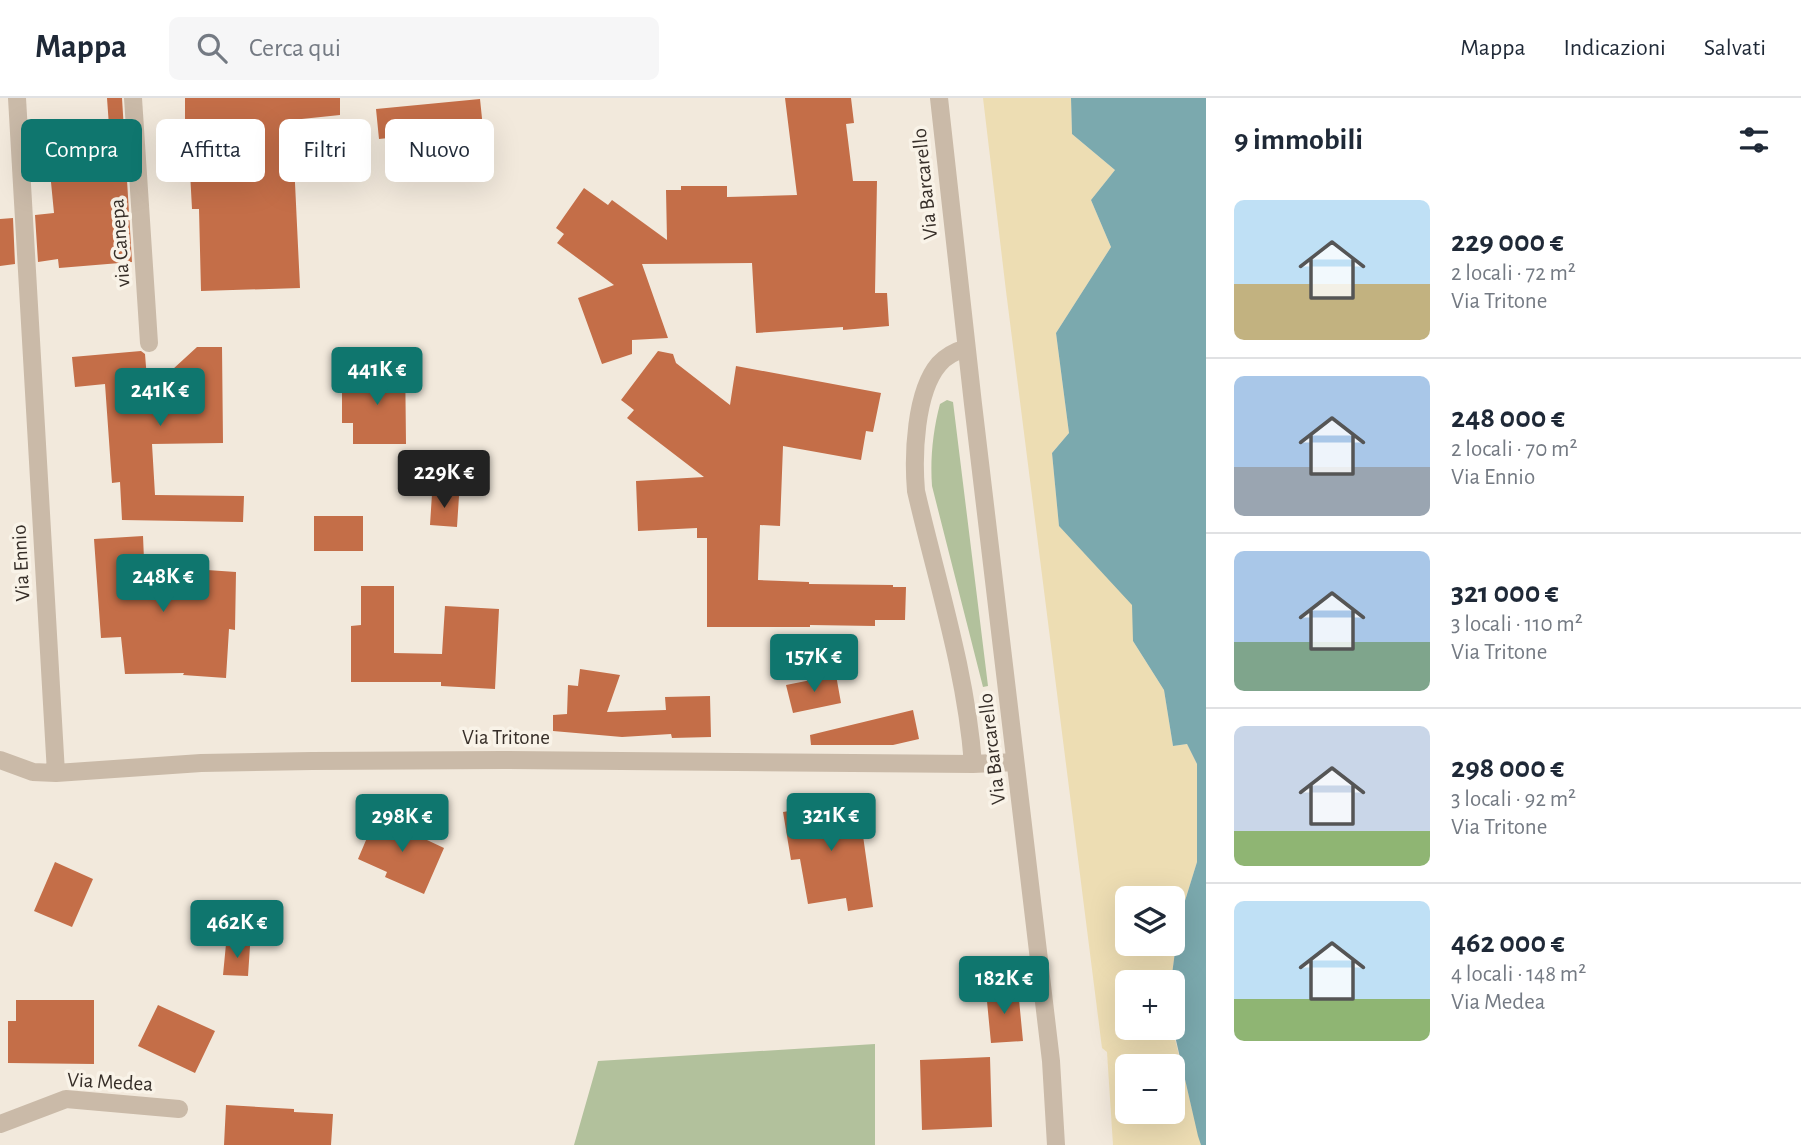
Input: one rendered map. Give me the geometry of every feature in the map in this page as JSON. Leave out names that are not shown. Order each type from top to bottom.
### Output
[{"type":"street","name":"Via Ennio","points":[[17,98],[56,773]]},
{"type":"street","name":"via Canepa","points":[[133,98],[149,343]]},
{"type":"street","name":"Via Barcarello","points":[[939,98],[966,348],[1050,1048],[1056,1145]]},
{"type":"street","name":"Via Barcarello","points":[[966,348],[954,352],[939,363],[926,384],[914,464],[916,491],[965,694],[973,764]]},
{"type":"street","name":"Via Tritone","points":[[0,760],[33,772],[56,773],[201,763],[270,762],[1015,762]]},
{"type":"street","name":"Via Medea","points":[[0,1124],[66,1099],[179,1110]]},
{"type":"green space","points":[[947,400],[953,402],[988,686],[983,687],[932,486],[936,424],[940,404]]},
{"type":"green space","points":[[875,1044],[875,1145],[574,1145],[598,1061]]},
{"type":"sand","points":[[983,98],[1071,98],[1072,134],[1115,170],[1091,200],[1111,247],[1056,333],[1069,433],[1052,453],[1059,526],[1133,605],[1133,641],[1164,690],[1173,746],[1187,744],[1197,764],[1197,862],[1185,901],[1185,886],[1115,886],[1115,956],[1174,956],[1173,970],[1115,970],[1115,1040],[1175,1040],[1179,1054],[1115,1054],[1115,1124],[1185,1124],[1185,1080],[1201,1145],[1113,1145],[1107,1052],[1102,1048]]},
{"type":"water","points":[[1071,98],[1206,98],[1206,1145],[1201,1145],[1198,1136],[1185,1079],[1185,1054],[1179,1054],[1176,1040],[1185,1040],[1185,970],[1173,970],[1174,956],[1185,956],[1185,901],[1197,862],[1197,764],[1187,744],[1173,746],[1164,690],[1133,641],[1132,605],[1059,526],[1052,453],[1069,433],[1056,333],[1111,247],[1091,200],[1115,170],[1072,134]]},
{"type":"building","points":[[107,98],[122,98],[123,119],[108,119]]},
{"type":"building","points":[[185,98],[340,98],[340,115],[279,119],[279,182],[295,182],[300,288],[201,291],[199,209],[192,209],[191,182],[265,182],[265,119],[185,119]]},
{"type":"building","points":[[785,98],[851,98],[854,123],[846,124],[853,181],[877,181],[875,293],[887,293],[889,326],[756,333],[752,263],[642,264],[668,338],[632,340],[632,354],[602,364],[578,298],[614,285],[557,243],[564,234],[556,228],[584,188],[608,205],[612,200],[667,240],[666,190],[681,190],[681,186],[727,186],[727,197],[797,195]]},
{"type":"building","points":[[480,99],[482,119],[385,119],[385,138],[379,139],[376,109]]},
{"type":"building","points":[[51,182],[127,182],[132,262],[59,268],[58,259],[38,262],[35,215],[54,213]]},
{"type":"building","points":[[13,218],[15,264],[0,266],[0,219]]},
{"type":"building","points":[[197,347],[222,347],[223,443],[152,444],[155,495],[244,496],[243,522],[122,520],[120,482],[112,483],[105,384],[75,387],[72,357],[141,351],[145,354],[148,392]]},
{"type":"building","points":[[658,351],[673,354],[676,363],[730,405],[736,366],[881,393],[873,432],[866,431],[861,460],[783,446],[780,526],[760,525],[758,580],[906,587],[905,620],[875,620],[875,626],[707,627],[707,538],[697,538],[697,528],[638,531],[636,481],[704,477],[627,418],[634,410],[621,400]]},
{"type":"building","points":[[405,353],[406,444],[353,444],[353,423],[342,423],[342,385],[352,385],[363,375],[387,375]]},
{"type":"building","points":[[432,494],[459,496],[457,527],[430,525]]},
{"type":"building","points":[[314,516],[363,516],[363,551],[314,551]]},
{"type":"building","points":[[143,536],[145,583],[192,585],[193,579],[206,580],[207,570],[236,572],[235,630],[229,629],[226,678],[183,675],[184,673],[125,674],[121,637],[101,638],[94,539]]},
{"type":"building","points":[[361,586],[394,586],[394,653],[442,654],[445,606],[499,609],[495,689],[441,686],[441,682],[351,682],[351,626],[361,625]]},
{"type":"building","points":[[580,669],[620,675],[607,712],[666,710],[665,697],[710,696],[711,737],[672,738],[671,734],[622,737],[553,731],[553,715],[567,714],[568,685],[578,686]]},
{"type":"building","points":[[836,675],[841,703],[793,713],[786,685]]},
{"type":"building","points":[[913,710],[919,739],[893,745],[811,745],[810,735]]},
{"type":"building","points":[[858,800],[873,907],[848,911],[846,898],[808,904],[800,859],[791,860],[783,812]]},
{"type":"building","points":[[385,816],[429,834],[427,840],[444,848],[424,894],[385,877],[387,872],[358,859],[372,826],[379,829]]},
{"type":"building","points":[[55,862],[93,879],[72,927],[34,911]]},
{"type":"building","points":[[226,944],[250,946],[248,976],[223,975]]},
{"type":"building","points":[[1018,989],[1023,1041],[991,1043],[986,991]]},
{"type":"building","points":[[16,1000],[94,1000],[94,1064],[8,1063],[8,1021],[16,1021]]},
{"type":"building","points":[[158,1005],[215,1031],[195,1073],[138,1046]]},
{"type":"building","points":[[990,1057],[992,1127],[922,1130],[920,1060]]},
{"type":"building","points":[[226,1105],[333,1114],[331,1145],[224,1145]]}]
